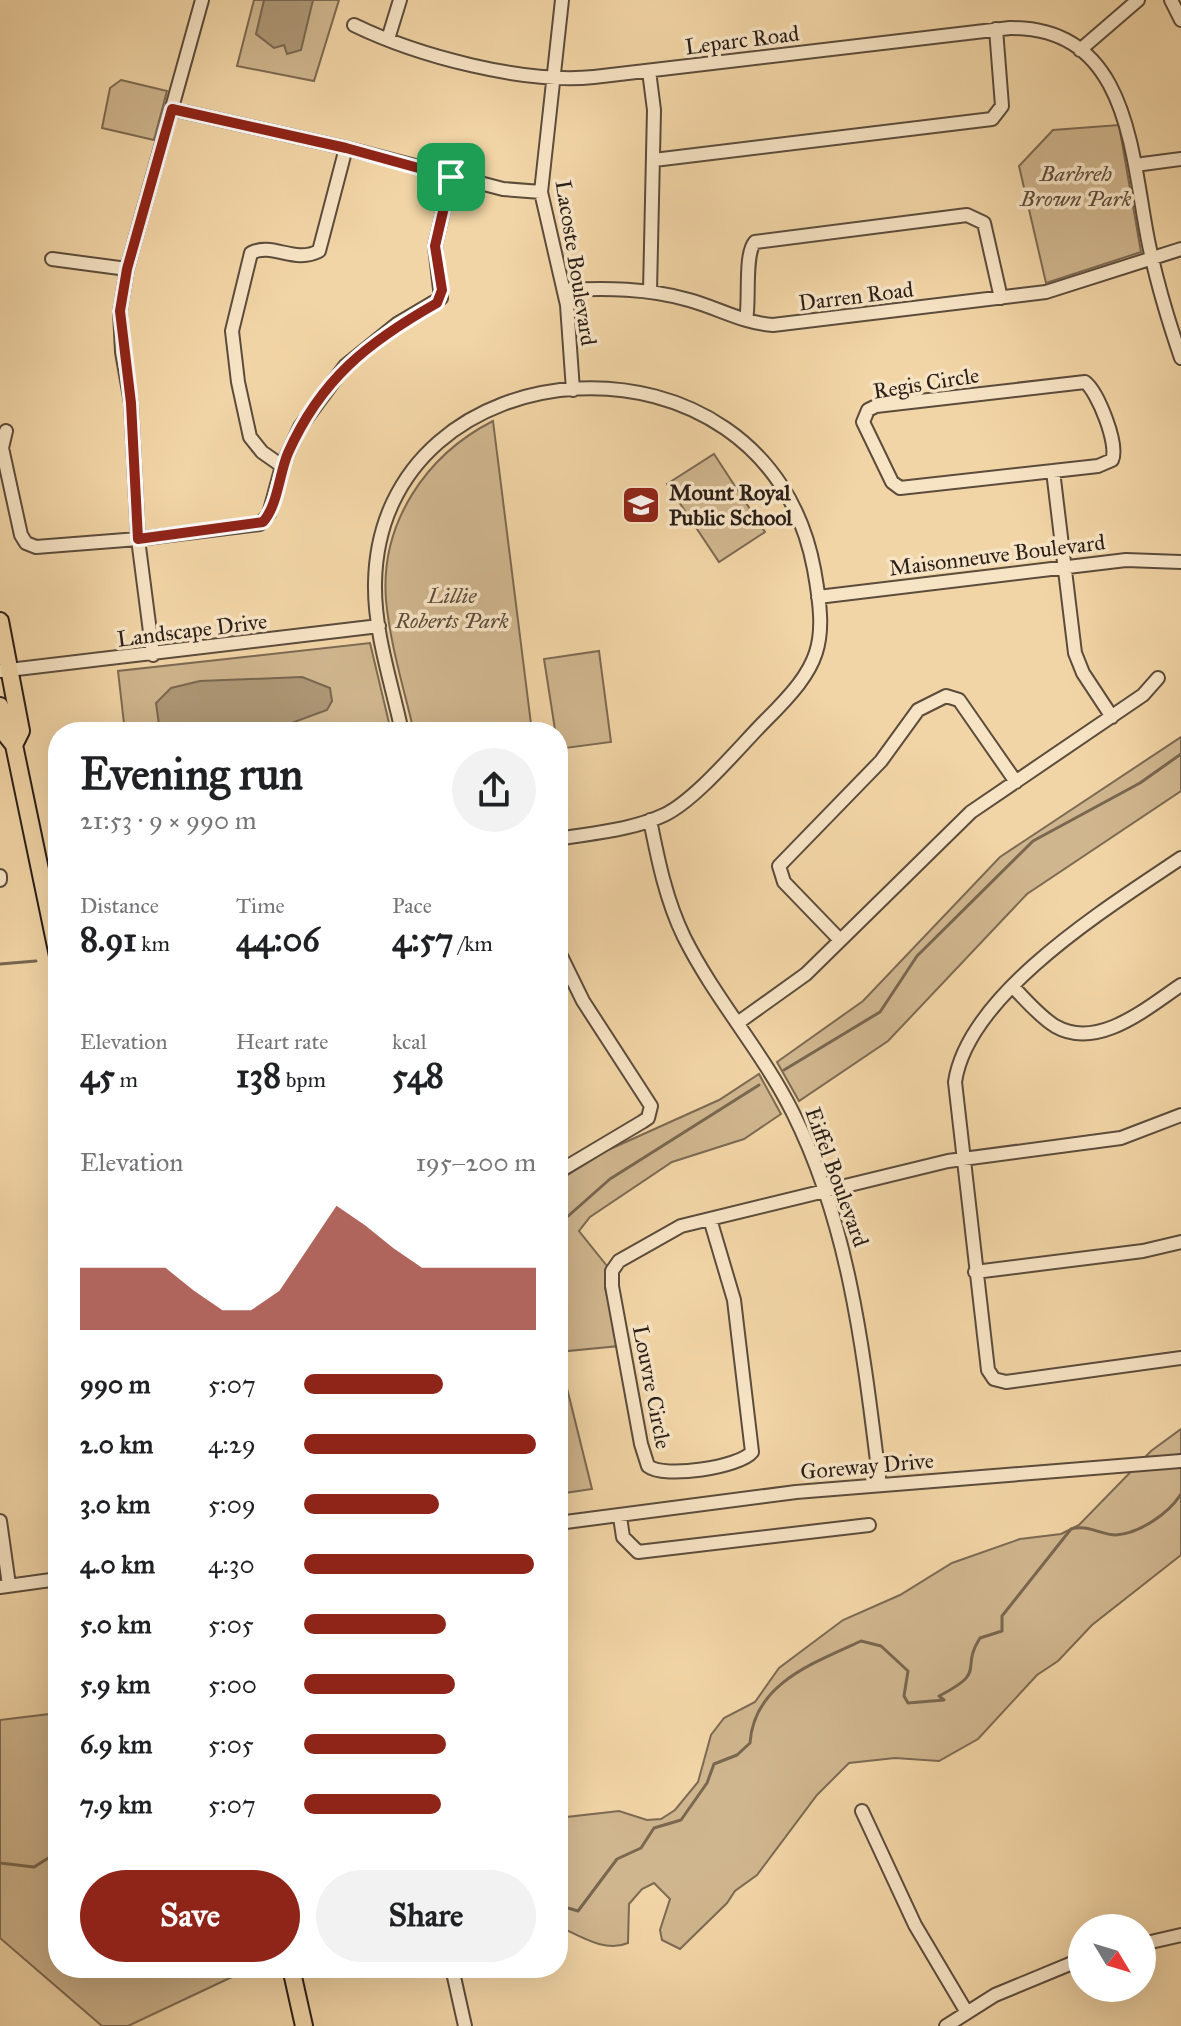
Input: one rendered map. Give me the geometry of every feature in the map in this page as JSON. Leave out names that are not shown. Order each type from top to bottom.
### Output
[{"type":"main road","points":[[0,621],[5,671],[21,731],[14,745]]},
{"type":"main road","points":[[0,706],[6,735],[14,745],[48,908]]},
{"type":"main road","points":[[293,1978],[304,2026]]},
{"type":"street","points":[[153,655],[138,539],[131,403],[120,311],[127,269],[202,0]]},
{"type":"street","points":[[388,39],[400,0]]},
{"type":"street","name":"Lacoste Boulevard","points":[[562,0],[541,192],[564,290],[573,390]]},
{"type":"street","points":[[1080,50],[1138,0]]},
{"type":"street","points":[[1171,0],[1181,20]]},
{"type":"street","name":"Leparc Road","points":[[354,25],[388,39],[508,73],[553,78],[649,71],[996,29],[1039,31],[1080,50],[1106,79],[1120,102],[1152,259],[1181,358]]},
{"type":"street","points":[[654,160],[992,119],[1002,106],[996,29]]},
{"type":"street","points":[[649,71],[654,110],[650,291]]},
{"type":"street","points":[[172,109],[346,148],[503,189],[541,192]]},
{"type":"street","points":[[282,466],[262,452],[250,437],[232,331],[239,295],[251,253],[260,249],[306,258],[319,251],[346,148]]},
{"type":"street","points":[[1135,165],[1181,159]]},
{"type":"street","points":[[6,431],[2,448],[21,535],[26,543],[36,547],[138,539],[260,524],[269,514],[282,466],[308,411],[345,366],[397,324],[441,298],[435,246],[451,177]]},
{"type":"street","points":[[746,320],[751,284],[748,253],[755,242],[967,215],[984,223],[1001,298]]},
{"type":"street","name":"Darren Road","points":[[564,290],[650,291],[773,325],[1001,298],[1072,286],[1181,249]]},
{"type":"street","points":[[52,259],[127,269]]},
{"type":"street","name":"Regis Circle","points":[[1085,382],[1093,389],[1115,453],[1104,464],[1053,471],[900,488],[888,474],[866,430],[864,415],[876,406],[1085,382]]},
{"type":"street","points":[[400,722],[379,626],[375,582],[382,536],[394,504],[420,463],[450,434],[486,411],[514,401],[573,390],[623,389],[649,392],[687,405],[736,436],[772,473],[795,511],[808,546],[818,597],[817,652],[800,685],[682,804],[650,820],[568,837]]},
{"type":"street","points":[[1053,471],[1079,664],[1112,717]]},
{"type":"street","name":"Maisonneuve Boulevard","points":[[818,597],[1126,560],[1181,562]]},
{"type":"street","name":"Landscape Drive","points":[[5,671],[379,626]]},
{"type":"street","points":[[739,1022],[796,982],[958,822],[1143,695],[1158,678]]},
{"type":"street","points":[[840,940],[784,882],[779,866],[881,761],[918,710],[946,696],[959,700],[1016,782]]},
{"type":"street","name":"Eiffel Boulevard","points":[[650,820],[663,880],[682,934],[780,1088],[825,1191],[857,1311],[880,1485]]},
{"type":"street","points":[[1181,858],[1085,924],[1013,987],[972,1032],[960,1057],[955,1098],[988,1370],[994,1379],[1006,1382],[1181,1358]]},
{"type":"street","points":[[568,971],[583,1001],[651,1106],[648,1118],[568,1166]]},
{"type":"street","points":[[1013,987],[1058,1028],[1086,1032],[1121,1024],[1181,985]]},
{"type":"street","name":"Louvre Circle","points":[[710,1219],[734,1300],[752,1452],[739,1463],[662,1473],[648,1466],[642,1452],[612,1271],[619,1261],[657,1237],[710,1219],[963,1158],[1121,1138],[1181,1115]]},
{"type":"street","points":[[975,1272],[1143,1251],[1181,1242]]},
{"type":"street","name":"Goreway Drive","points":[[568,1522],[796,1492],[1176,1461]]},
{"type":"street","points":[[620,1517],[623,1537],[638,1552],[869,1525]]},
{"type":"street","points":[[0,1521],[4,1586],[48,1580]]},
{"type":"street","points":[[862,1811],[915,1925],[966,2011]]},
{"type":"street","points":[[1156,1941],[1181,1935]]},
{"type":"street","points":[[946,2026],[966,2011],[1041,1973],[1068,1964]]},
{"type":"street","points":[[454,1978],[465,2026]]},
{"type":"green space","points":[[254,0],[339,0],[314,81],[237,66]]},
{"type":"green space","points":[[121,80],[167,91],[154,140],[102,128],[110,88]]},
{"type":"green space","name":"Barbreh Brown Park","points":[[1119,125],[1141,252],[1046,283],[1019,166],[1053,130]]},
{"type":"green space","name":"Lillie Roberts Park","points":[[493,421],[531,722],[412,722],[394,650],[386,600],[386,572],[400,518],[428,472],[469,435]]},
{"type":"green space","points":[[714,454],[765,532],[719,562],[667,484]]},
{"type":"green space","points":[[370,643],[389,722],[124,722],[118,671]]},
{"type":"green space","points":[[599,651],[611,742],[568,748],[568,722],[554,722],[544,659]]},
{"type":"green space","points":[[1181,737],[1181,791],[1027,894],[888,1041],[799,1101],[777,1062],[863,1001],[1000,857]]},
{"type":"green space","points":[[759,1074],[781,1114],[744,1139],[672,1162],[590,1217],[579,1231],[607,1266],[605,1288],[619,1346],[568,1351],[568,1175],[608,1150],[719,1100]]},
{"type":"green space","points":[[568,1392],[592,1489],[568,1493]]},
{"type":"green space","points":[[1181,1429],[1181,1555],[1092,1625],[1058,1661],[1037,1675],[978,1739],[939,1761],[895,1758],[849,1763],[817,1795],[757,1875],[735,1891],[727,1903],[680,1949],[662,1940],[660,1930],[670,1899],[654,1883],[642,1889],[629,1904],[628,1943],[602,1945],[568,1931],[568,1817],[619,1811],[647,1820],[661,1819],[675,1810],[698,1782],[711,1735],[724,1718],[755,1702],[779,1668],[843,1620],[900,1595],[952,1563],[1020,1539],[1061,1534],[1079,1525],[1151,1451]]},
{"type":"green space","points":[[48,1714],[48,1978],[230,1978],[128,2026],[102,2026],[0,1938],[0,1720]]},
{"type":"shaded area","points":[[264,0],[313,0],[301,50],[287,54],[284,45],[274,48],[256,34]]},
{"type":"shaded area","points":[[302,677],[330,688],[332,701],[327,710],[294,722],[159,722],[156,703],[171,688],[200,681]]},
{"type":"waterway","points":[[784,1070],[880,1012],[917,956],[1033,841],[1140,783],[1181,754]]},
{"type":"waterway","points":[[0,964],[36,961]]},
{"type":"waterway","points":[[568,1216],[610,1179],[759,1085]]},
{"type":"waterway","points":[[568,1908],[578,1911],[617,1859],[641,1848],[654,1828],[681,1820],[707,1783],[714,1764],[737,1755],[750,1743],[754,1722],[762,1705],[789,1678],[861,1641],[881,1646],[908,1671],[904,1696],[908,1703],[944,1700],[939,1696],[964,1681],[968,1675],[980,1638],[1002,1631],[1002,1616],[1071,1529],[1083,1528],[1116,1535],[1134,1531],[1161,1515],[1181,1494]]},
{"type":"waterway","points":[[0,1863],[34,1867],[48,1858]]},
{"type":"place","name":"Mount Royal Public School","points":[[641,505]]},
{"type":"route","points":[[172,109],[346,148],[451,177],[435,246],[441,298],[397,324],[345,366],[308,411],[282,466],[265,520],[253,526],[138,539],[131,403],[122,352],[120,311],[127,269],[172,109]]}]
